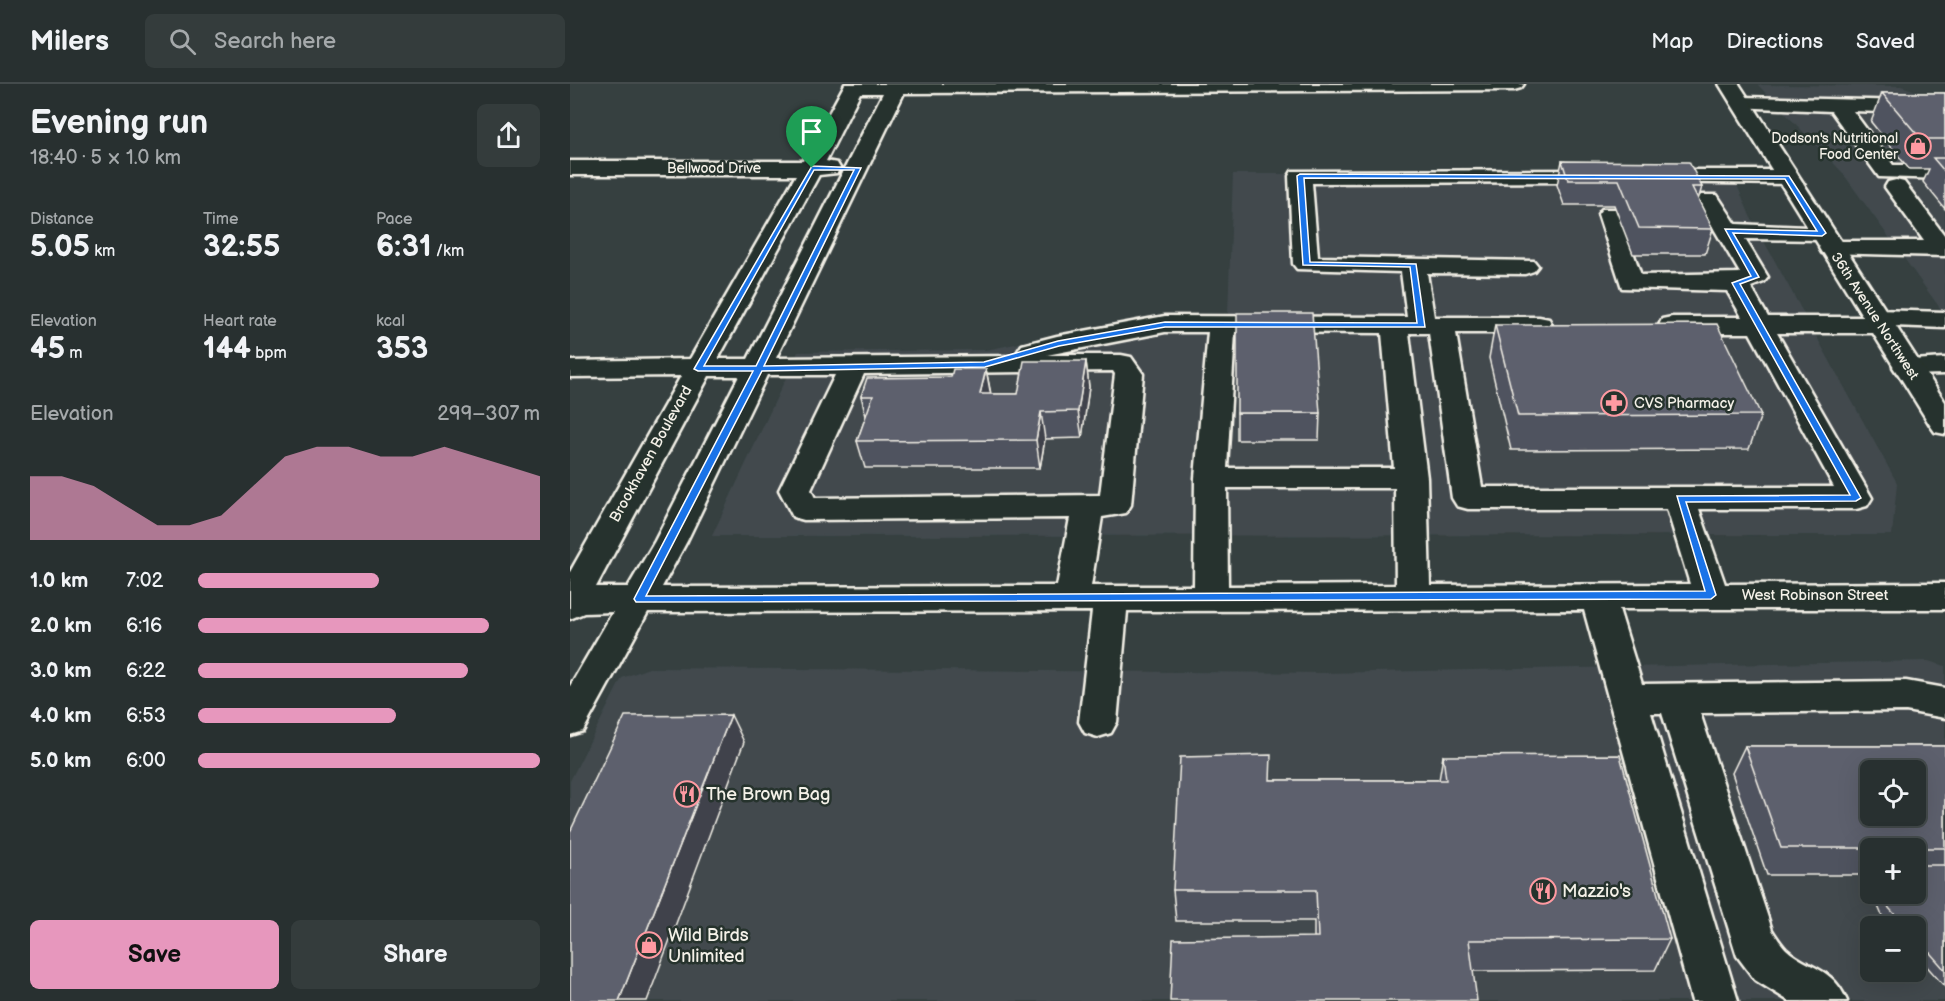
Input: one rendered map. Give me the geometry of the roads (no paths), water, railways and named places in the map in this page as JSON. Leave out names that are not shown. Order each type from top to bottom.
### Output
[{"type":"street","name":"36th Avenue Northwest","points":[[1729,84],[1945,425]]},
{"type":"street","points":[[570,720],[639,599],[759,369],[898,85]]},
{"type":"street","points":[[855,86],[1515,85]]},
{"type":"street","name":"Brookhaven Boulevard","points":[[571,602],[698,369],[812,168],[855,86]]},
{"type":"street","points":[[1741,103],[1911,107],[1945,118]]},
{"type":"street","points":[[1837,105],[1887,172],[1945,172]]},
{"type":"street","name":"Bellwood Drive","points":[[570,168],[858,168]]},
{"type":"street","points":[[1525,266],[1306,264],[1300,176],[1787,177]]},
{"type":"street","points":[[1896,187],[1944,251]]},
{"type":"street","points":[[1610,214],[1631,283],[1736,283],[1755,277],[1709,200]]},
{"type":"street","points":[[1728,231],[1944,251]]},
{"type":"street","points":[[1413,265],[1426,330],[1468,498],[1856,498],[1736,283]]},
{"type":"street","points":[[740,296],[795,296]]},
{"type":"street","points":[[1648,335],[1765,334],[1878,322],[1945,320]]},
{"type":"street","points":[[985,365],[1058,344],[1165,324],[1560,335]]},
{"type":"street","points":[[1211,599],[1211,478],[1222,324]]},
{"type":"street","points":[[1413,598],[1411,478],[1426,330]]},
{"type":"street","points":[[570,369],[759,369],[854,367],[1121,363],[1129,374],[1115,505],[804,509],[795,490],[854,367]]},
{"type":"street","points":[[1907,367],[1945,366]]},
{"type":"street","points":[[1211,478],[1411,478]]},
{"type":"street","points":[[1680,498],[1711,595]]},
{"type":"street","points":[[1072,599],[1088,507]]},
{"type":"street","points":[[1598,596],[1716,1001]]},
{"type":"street","name":"West Robinson Street","points":[[571,602],[639,599],[1945,596]]},
{"type":"street","points":[[1098,722],[1112,599]]},
{"type":"street","points":[[1628,699],[1906,696],[1945,703]]},
{"type":"street","points":[[1676,698],[1753,941],[1771,965],[1801,982],[1824,1001]]},
{"type":"place","name":"Dodson's Nutritional Food Center","points":[[1918,146]]},
{"type":"place","name":"CVS Pharmacy","points":[[1614,403]]},
{"type":"place","name":"The Brown Bag","points":[[687,794]]},
{"type":"place","name":"Mazzio's","points":[[1543,891]]},
{"type":"place","name":"Wild Birds Unlimited","points":[[649,945]]}]
